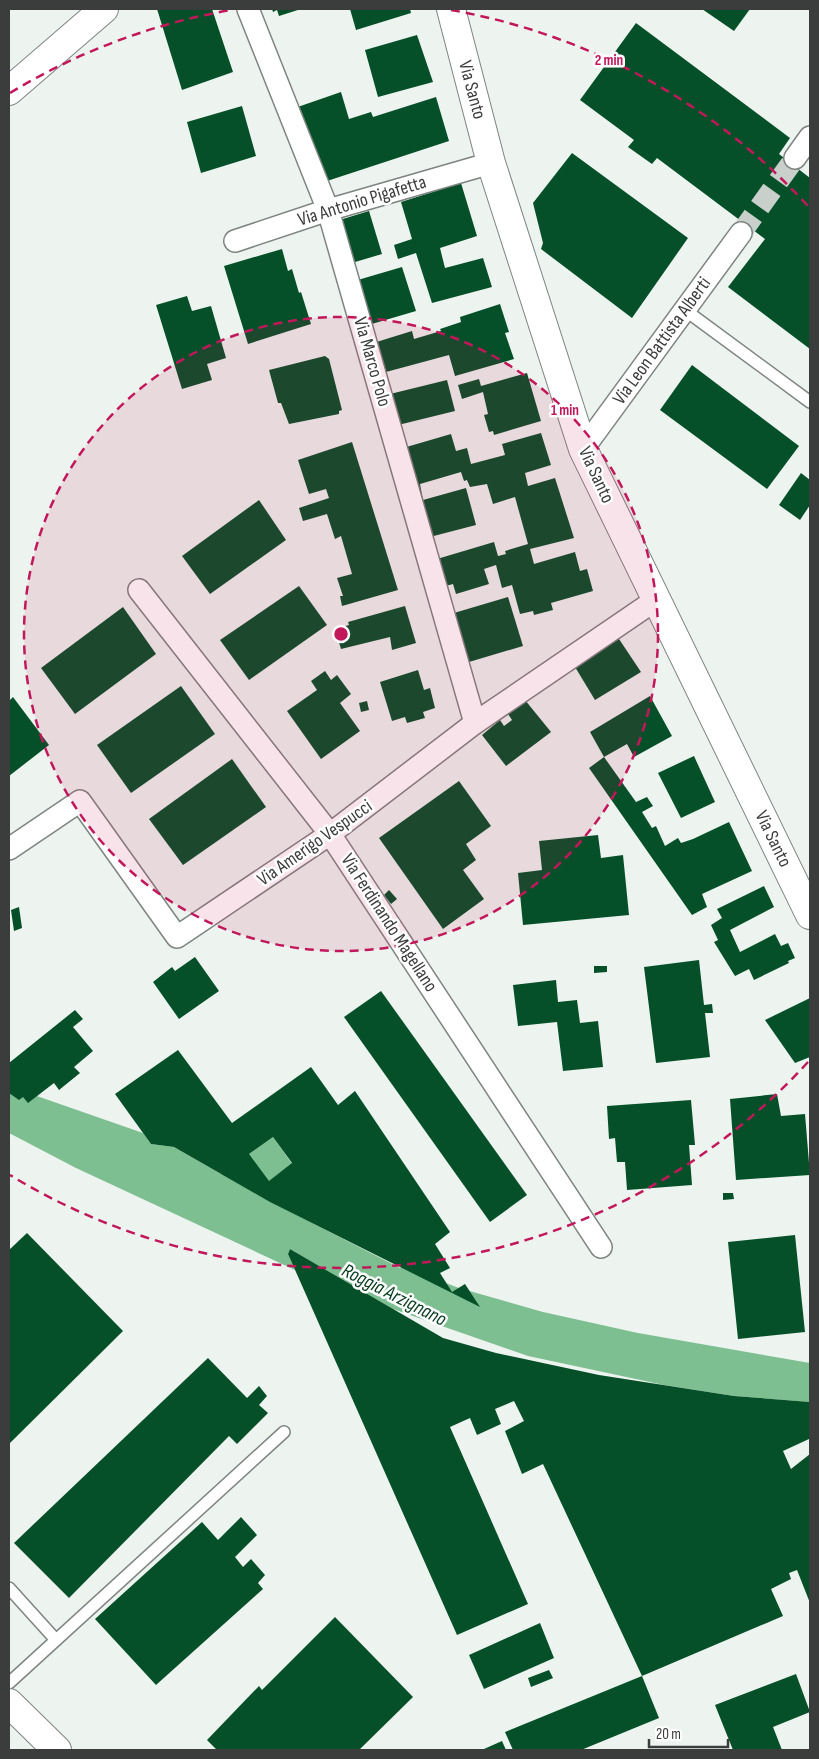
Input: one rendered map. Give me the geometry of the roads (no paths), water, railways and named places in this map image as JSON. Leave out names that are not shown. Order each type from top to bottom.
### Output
[{"type":"street","points":[[9,91],[104,9]]},
{"type":"street","name":"Via Marco Polo","points":[[248,9],[328,210],[475,723]]},
{"type":"street","name":"Via Santo","points":[[450,9],[491,163],[583,449],[810,915]]},
{"type":"street","points":[[795,158],[810,137]]},
{"type":"street","name":"Via Antonio Pigafetta","points":[[234,241],[328,210],[491,163]]},
{"type":"street","name":"Via Leon Battista Alberti","points":[[583,449],[741,233]]},
{"type":"street","name":"Via Ferdinando Magellano","points":[[140,590],[330,834],[601,1246]]},
{"type":"street","name":"Via Amerigo Vespucci","points":[[9,849],[80,801],[177,937],[330,834],[475,723],[656,599]]},
{"type":"street","points":[[9,1703],[57,1750]]},
{"type":"lane","points":[[685,310],[810,402]]},
{"type":"lane","points":[[9,1683],[284,1432]]},
{"type":"lane","points":[[9,1588],[56,1640]]},
{"type":"water","name":"Roggia Arzignano","points":[[9,1068],[34,1095],[143,1133],[151,1144],[174,1147],[221,1174],[273,1137],[302,1178],[271,1202],[400,1268],[403,1267],[459,1288],[543,1312],[638,1333],[810,1363],[810,1402],[734,1396],[664,1385],[528,1356],[393,1309],[290,1249],[288,1254],[295,1270],[76,1168],[9,1133]]},
{"type":"tunnel","points":[[741,233],[795,158]]}]
